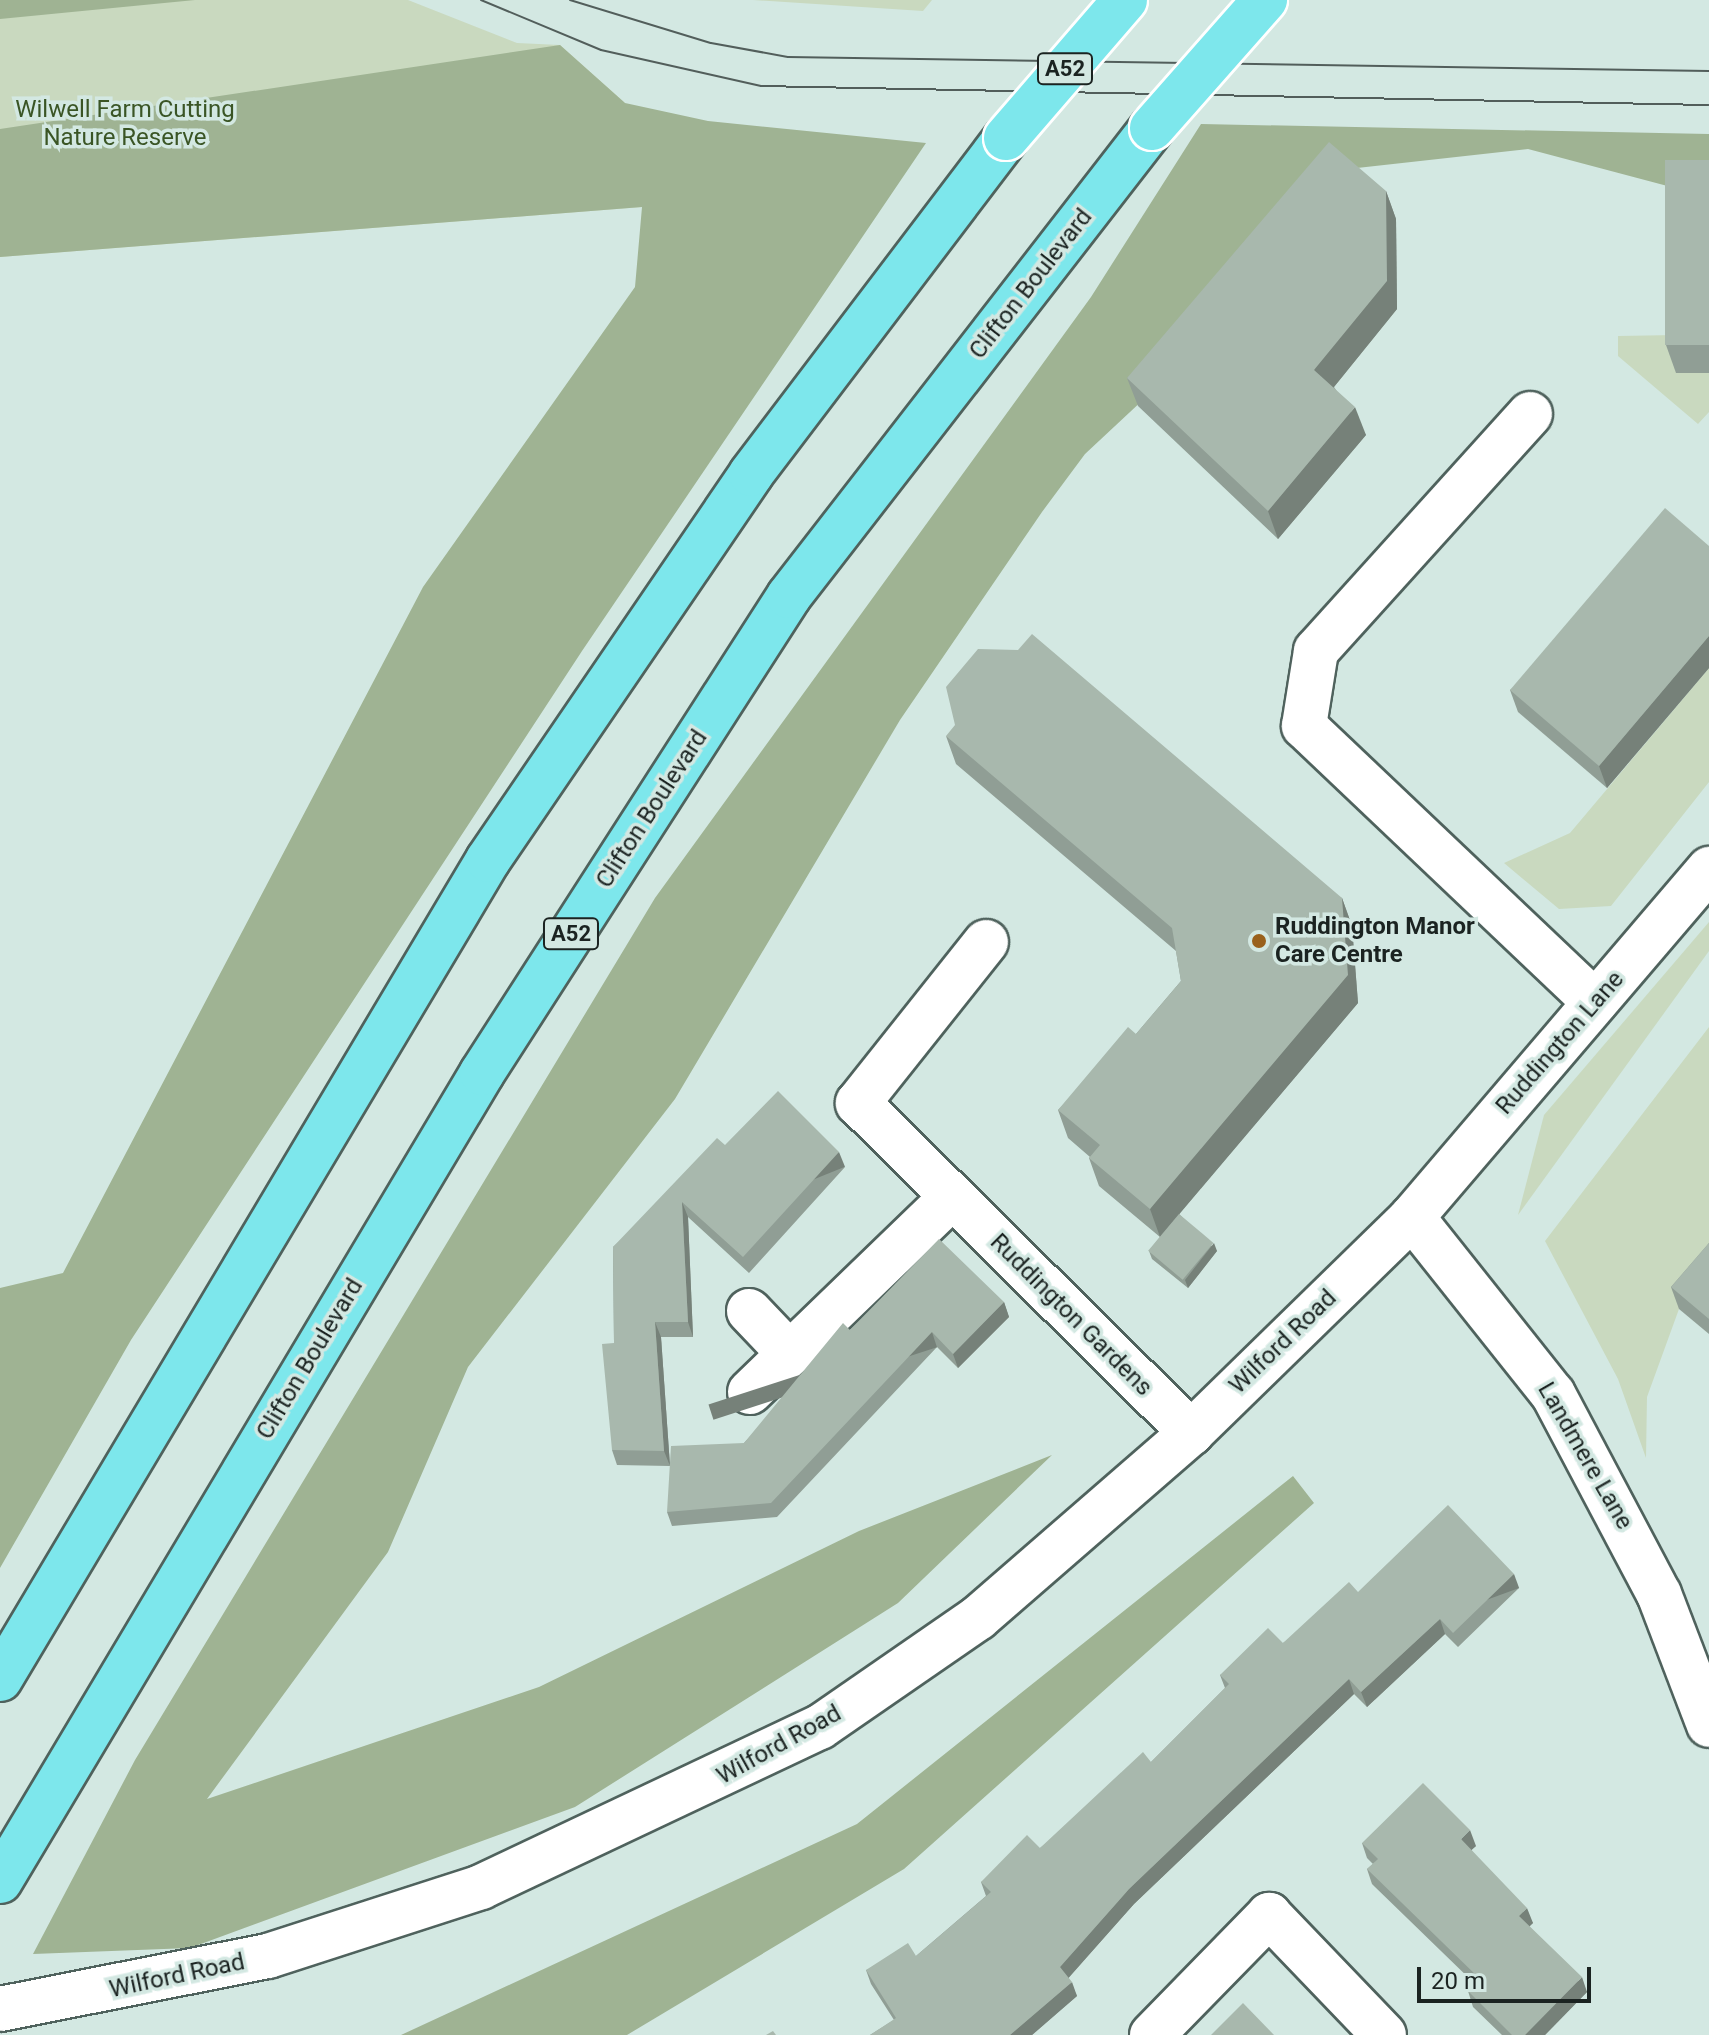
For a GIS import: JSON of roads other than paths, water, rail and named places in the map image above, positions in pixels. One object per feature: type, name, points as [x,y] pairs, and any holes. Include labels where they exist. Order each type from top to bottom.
[{"type":"highway","name":"A52","points":[[0,1679],[488,860],[751,474],[1006,138],[1125,0]]},
{"type":"highway","name":"Clifton Boulevard","points":[[0,1881],[55,1784],[482,1073],[789,596],[1152,128],[1265,0]]},
{"type":"street","points":[[1530,414],[1316,651],[1304,726],[1595,1002]]},
{"type":"street","name":"Ruddington Lane","points":[[1412,1217],[1709,869]]},
{"type":"street","name":"Ruddington Gardens","points":[[986,942],[858,1103],[1191,1433]]},
{"type":"street","points":[[750,1392],[952,1197]]},
{"type":"street","name":"Wilford Road","points":[[0,2009],[268,1956],[481,1887],[690,1793],[820,1727],[978,1618],[1191,1433],[1412,1217]]},
{"type":"street","name":"Landmere Lane","points":[[1412,1217],[1553,1394],[1647,1569],[1709,1725]]},
{"type":"street","points":[[749,1311],[790,1354]]},
{"type":"street","points":[[1152,2035],[1269,1915],[1384,2035]]},
{"type":"tram line","points":[[481,0],[601,50],[761,86],[1709,105]]},
{"type":"tram line","points":[[570,0],[711,43],[788,57],[1709,71]]},
{"type":"place","name":"Ruddington Manor Care Centre","points":[[1259,941]]},
{"type":"park label","name":"Wilwell Farm Cutting Nature Reserve","points":[[125,124]]}]
